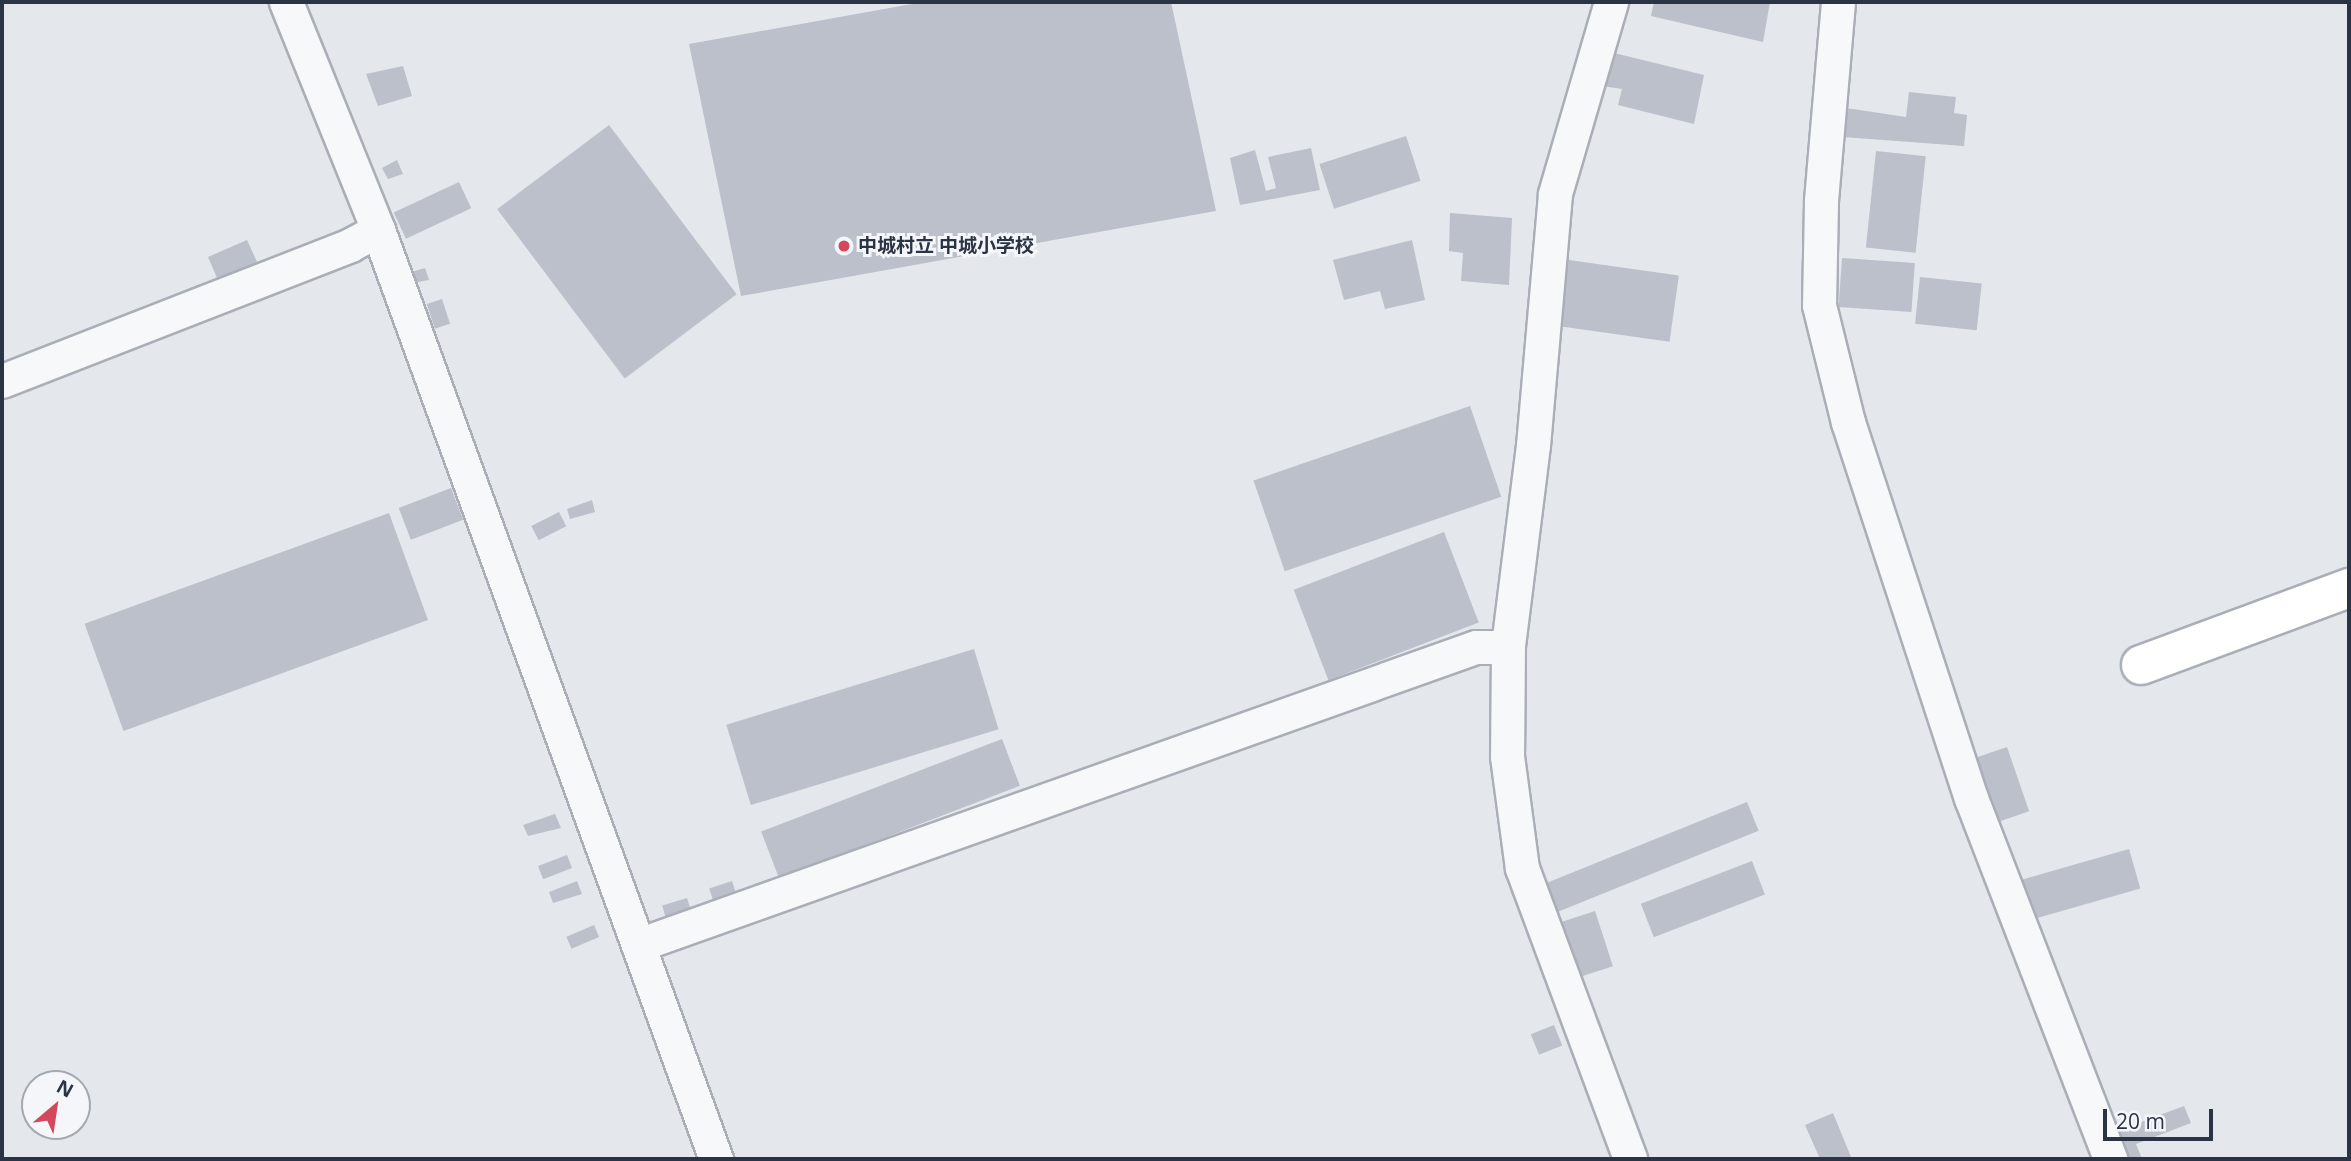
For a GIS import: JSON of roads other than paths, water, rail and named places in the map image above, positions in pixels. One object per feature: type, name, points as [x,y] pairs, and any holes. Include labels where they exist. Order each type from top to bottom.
[{"type":"street","points":[[286,2],[378,230],[716,1159]]},
{"type":"street","points":[[1611,2],[1555,194],[1533,444],[1508,647],[1507,755],[1522,868],[1630,1159]]},
{"type":"street","points":[[1838,2],[1821,202],[1819,305],[1849,422],[1971,798],[2110,1159]]},
{"type":"street","points":[[2,381],[350,245],[378,230]]},
{"type":"street","points":[[2141,665],[2349,588]]},
{"type":"street","points":[[638,945],[1476,647],[1508,647]]},
{"type":"place","name":"中城村立 中城小学校","points":[[844,246]]}]
